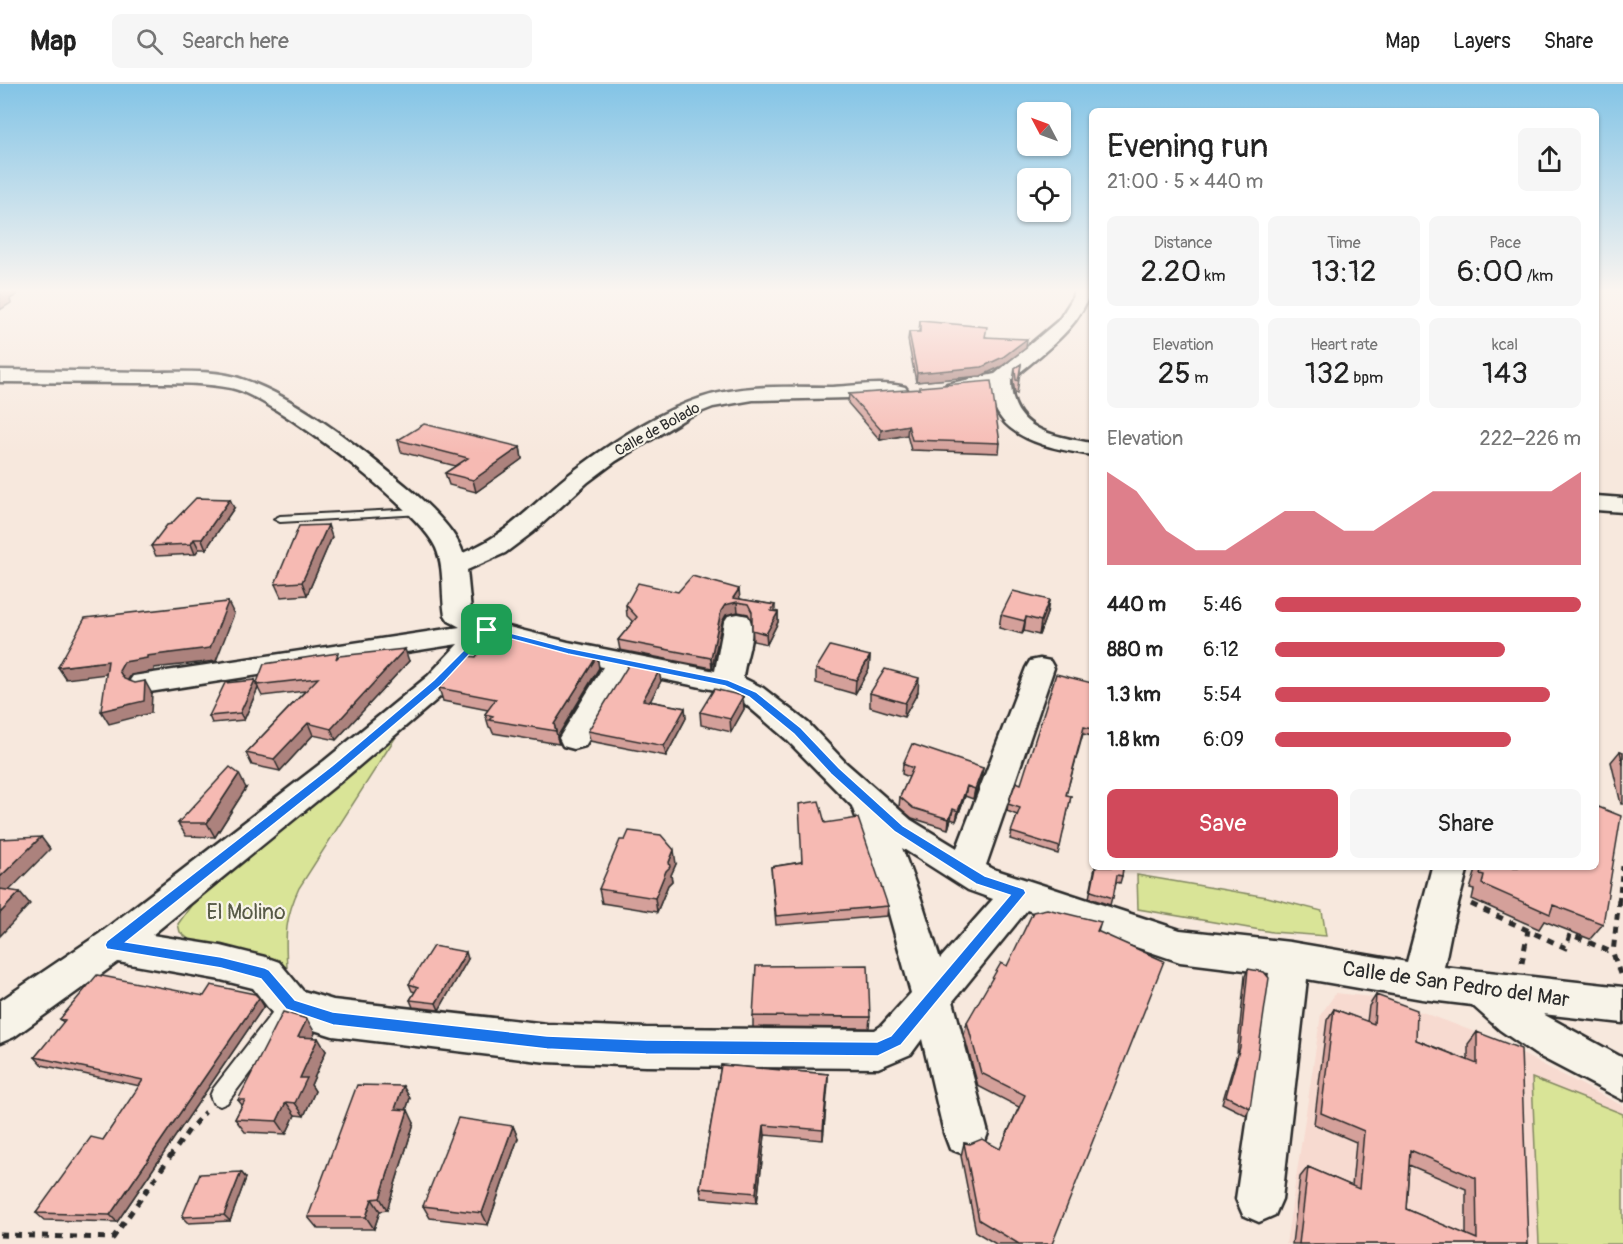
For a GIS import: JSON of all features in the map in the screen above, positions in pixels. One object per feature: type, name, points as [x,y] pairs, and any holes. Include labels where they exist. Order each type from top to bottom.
[{"type":"street","name":"Calle de Bolado","points":[[454,566],[496,549],[608,456],[681,413],[708,402],[753,394],[924,390],[984,384],[1002,378],[1041,344]]},
{"type":"street","name":"Calle de San Pedro del Mar","points":[[0,376],[195,378],[237,383],[266,395],[357,456],[394,487],[448,546],[454,566],[458,615],[487,630],[568,651],[728,683],[753,695],[797,731],[867,801],[899,829],[981,880],[1180,946],[1290,959],[1422,982],[1623,1005]]},
{"type":"street","points":[[1002,378],[1002,398],[1012,418],[1022,427],[1052,441],[1089,448]]},
{"type":"street","points":[[1599,503],[1623,506]]},
{"type":"street","points":[[728,683],[728,666],[737,645],[738,622]]},
{"type":"street","points":[[0,1024],[112,945],[335,769],[438,683],[487,630]]},
{"type":"street","name":"Calle de San Pedro del Mar","points":[[143,683],[436,640],[487,630]]},
{"type":"street","points":[[574,738],[621,661]]},
{"type":"street","points":[[966,871],[1040,668]]},
{"type":"street","name":"Calle de San Pedro del Mar","points":[[867,801],[903,899],[932,997],[966,1133]]},
{"type":"street","points":[[1422,982],[1446,879]]},
{"type":"street","points":[[112,945],[221,963],[265,974],[290,1005],[333,1018],[547,1043],[646,1047],[878,1049],[896,1040],[1020,893]]},
{"type":"street","points":[[1259,1199],[1290,959]]},
{"type":"street","points":[[1483,990],[1505,1012],[1528,1028],[1557,1046],[1623,1080]]},
{"type":"lane","points":[[280,519],[418,512]]},
{"type":"lane","points":[[220,1096],[290,1005]]},
{"type":"path","points":[[1623,863],[1613,953],[1623,982]]},
{"type":"path","points":[[1446,879],[1566,948],[1570,934],[1613,953]]},
{"type":"path","points":[[0,1234],[113,1238],[189,1130],[220,1096]]},
{"type":"shaded area","points":[[1336,993],[1371,997],[1425,1013],[1493,1039],[1623,1106],[1623,1244],[1286,1244],[1321,1014]]},
{"type":"green space","name":"El Molino","points":[[397,735],[299,888],[287,927],[287,967],[191,941],[180,932],[178,924],[195,900]]},
{"type":"green space","points":[[1137,875],[1267,897],[1322,911],[1326,936],[1272,932],[1138,909]]},
{"type":"green space","points":[[1532,1078],[1623,1114],[1623,1244],[1539,1244]]},
{"type":"building","points":[[911,344],[1020,344],[1003,357],[982,367],[917,373]]},
{"type":"building","points":[[1021,364],[1018,381],[1015,368]]},
{"type":"building","points":[[991,381],[1000,443],[912,440],[908,425],[881,430],[849,394],[920,389],[920,387]]},
{"type":"building","points":[[424,424],[520,447],[473,480],[445,473],[468,458],[398,440]]},
{"type":"building","points":[[196,498],[230,499],[202,539],[194,539],[191,544],[151,546],[167,525],[171,524]]},
{"type":"building","points":[[328,525],[302,582],[275,584],[299,526]]},
{"type":"building","points":[[692,576],[739,589],[733,598],[775,605],[771,611],[778,612],[766,634],[752,630],[752,612],[748,604],[737,602],[725,605],[721,611],[711,658],[618,640],[637,617],[626,605],[638,583],[678,592]]},
{"type":"building","points":[[1013,591],[1049,600],[1041,621],[1026,617],[1025,621],[1001,615]]},
{"type":"building","points":[[228,602],[210,648],[147,656],[147,658],[124,662],[119,671],[124,679],[135,683],[145,681],[144,701],[101,711],[108,661],[58,667],[85,618]]},
{"type":"building","points":[[506,638],[538,641],[597,656],[554,724],[556,731],[489,720],[493,716],[485,714],[496,699],[439,688],[468,656],[476,657],[482,648],[499,647]]},
{"type":"building","points":[[830,646],[870,656],[856,680],[816,669]]},
{"type":"building","points":[[405,649],[331,729],[308,723],[274,759],[246,753],[318,678],[256,685],[264,664],[338,653],[336,659],[339,656]]},
{"type":"building","points":[[629,664],[659,671],[643,700],[685,708],[664,746],[588,731]]},
{"type":"building","points":[[885,669],[919,678],[905,703],[870,693]]},
{"type":"building","points":[[1056,674],[1089,682],[1089,728],[1084,727],[1066,795],[1071,796],[1060,847],[1011,832],[1020,808],[1008,804],[1016,782],[1021,784]]},
{"type":"building","points":[[255,680],[240,713],[209,716],[225,683]]},
{"type":"building","points":[[714,689],[743,696],[730,719],[700,712]]},
{"type":"building","points":[[912,744],[983,768],[975,789],[967,786],[958,811],[953,809],[949,819],[913,808],[900,797],[913,768],[903,764]]},
{"type":"building","points":[[230,767],[239,774],[207,823],[178,823]]},
{"type":"building","points":[[819,801],[825,823],[858,818],[888,906],[776,916],[771,867],[802,862],[799,804]]},
{"type":"building","points":[[1599,807],[1621,816],[1603,924],[1553,905],[1550,914],[1482,884],[1484,875],[1480,874],[1481,870],[1599,870]]},
{"type":"building","points":[[629,831],[661,835],[674,850],[669,862],[670,867],[666,871],[655,898],[599,889],[620,840],[625,840]]},
{"type":"building","points":[[41,837],[0,877],[0,839]]},
{"type":"building","points":[[1095,870],[1123,870],[1122,876],[1117,875],[1113,898],[1091,891]]},
{"type":"building","points":[[0,889],[20,892],[0,913]]},
{"type":"building","points":[[1047,909],[1101,922],[1097,931],[1164,961],[1052,1244],[1019,1244],[979,1220],[964,1143],[970,1144],[982,1139],[1000,1149],[1025,1095],[981,1073],[967,1022],[1001,963],[1007,966],[1033,912]]},
{"type":"building","points":[[433,946],[466,952],[436,1003],[410,1000],[418,987],[409,984]]},
{"type":"building","points":[[868,965],[870,1017],[753,1016],[756,966]]},
{"type":"building","points":[[1248,969],[1264,972],[1269,978],[1250,1108],[1226,1096],[1240,1047]]},
{"type":"building","points":[[97,975],[204,996],[211,985],[255,994],[259,998],[110,1215],[36,1213],[91,1137],[103,1140],[143,1080],[35,1057],[65,1020],[60,1019]]},
{"type":"building","points":[[1376,995],[1417,1010],[1416,1040],[1477,1064],[1477,1032],[1521,1049],[1528,1244],[1299,1244],[1308,1167],[1359,1189],[1364,1131],[1321,1113],[1334,1009],[1374,1024]],"holes":[[[1410,1150],[1476,1178],[1477,1239],[1406,1209]]]},
{"type":"building","points":[[283,1012],[307,1019],[298,1037],[318,1038],[300,1078],[307,1078],[295,1103],[286,1102],[277,1121],[235,1119],[245,1100],[238,1100]]},
{"type":"building","points":[[721,1065],[828,1074],[823,1130],[764,1125],[756,1193],[700,1188]]},
{"type":"building","points":[[357,1085],[403,1086],[395,1109],[408,1110],[380,1198],[372,1199],[366,1217],[308,1217]]},
{"type":"building","points":[[458,1118],[513,1126],[482,1213],[423,1206]]},
{"type":"building","points":[[241,1172],[224,1215],[182,1217],[200,1174]]},
{"type":"route","points":[[487,630],[568,651],[728,683],[753,695],[797,731],[835,771],[899,829],[981,880],[1020,893],[896,1040],[878,1049],[646,1047],[547,1043],[333,1018],[290,1005],[265,974],[221,963],[112,945],[335,769],[438,683],[487,630]]}]
